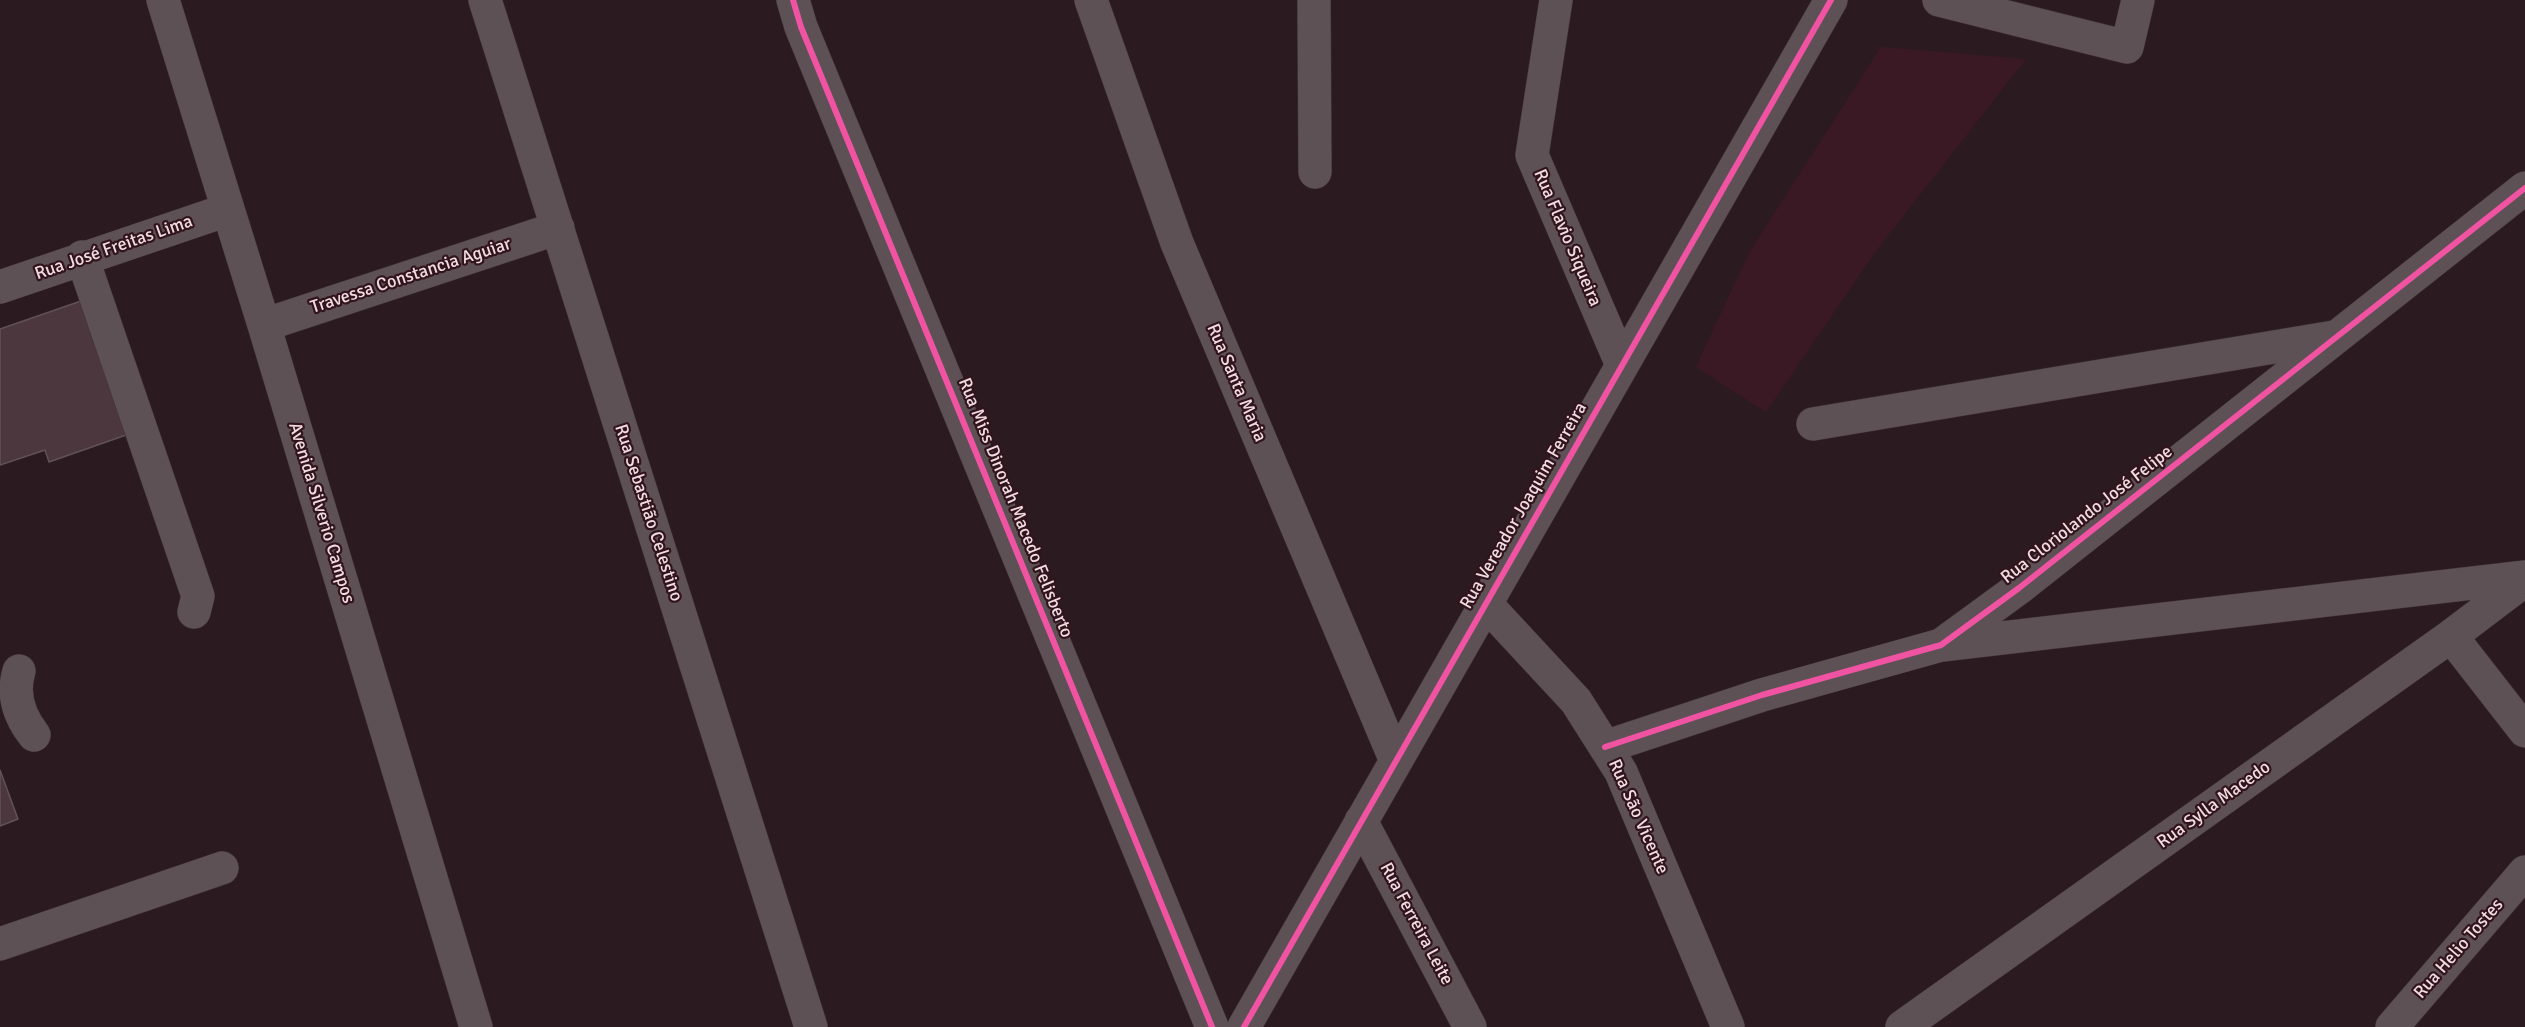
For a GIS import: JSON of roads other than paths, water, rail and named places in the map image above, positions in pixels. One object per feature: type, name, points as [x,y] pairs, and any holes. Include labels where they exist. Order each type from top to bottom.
[{"type":"street","name":"Avenida Silverio Campos","points":[[163,0],[264,325],[476,1027]]},
{"type":"street","name":"Rua Sebastião Celestino","points":[[486,0],[811,1027]]},
{"type":"street","name":"Rua Miss Dinorah Macedo Felisberto","points":[[794,0],[801,27],[1212,1027]]},
{"type":"street","points":[[1314,0],[1315,172]]},
{"type":"street","name":"Rua Flavio Siqueira","points":[[1556,0],[1532,156],[1622,365]]},
{"type":"street","name":"Rua Vereador Joaquim Ferreira","points":[[1244,1027],[1831,0]]},
{"type":"street","points":[[1939,0],[2127,47],[2138,0]]},
{"type":"street","name":"Rua Santa Maria","points":[[1094,3],[1177,243],[1396,761]]},
{"type":"street","name":"Rua Cloriolando José Felipe","points":[[1605,747],[1762,695],[1941,645],[2019,588],[2525,189]]},
{"type":"street","name":"Rua José Freitas Lima","points":[[0,287],[82,257],[227,210]]},
{"type":"street","name":"Travessa Constancia Aguiar","points":[[264,325],[558,228]]},
{"type":"street","points":[[82,257],[198,596],[194,612]]},
{"type":"street","points":[[1813,424],[2338,336]]},
{"type":"street","points":[[1941,645],[2525,579]]},
{"type":"street","name":"Rua Sylla Macedo","points":[[1902,1027],[2451,636],[2525,579]]},
{"type":"street","name":"Rua São Vicente","points":[[1486,604],[1576,701],[1621,772],[1728,1027]]},
{"type":"street","points":[[2451,636],[2525,731]]},
{"type":"street","points":[[19,671],[14,687],[22,720],[34,735]]},
{"type":"street","name":"Rua Ferreira Leite","points":[[1361,821],[1470,1027]]},
{"type":"street","points":[[0,944],[222,868]]},
{"type":"street","name":"Rua Helio Tostes","points":[[2392,1027],[2525,872]]}]
